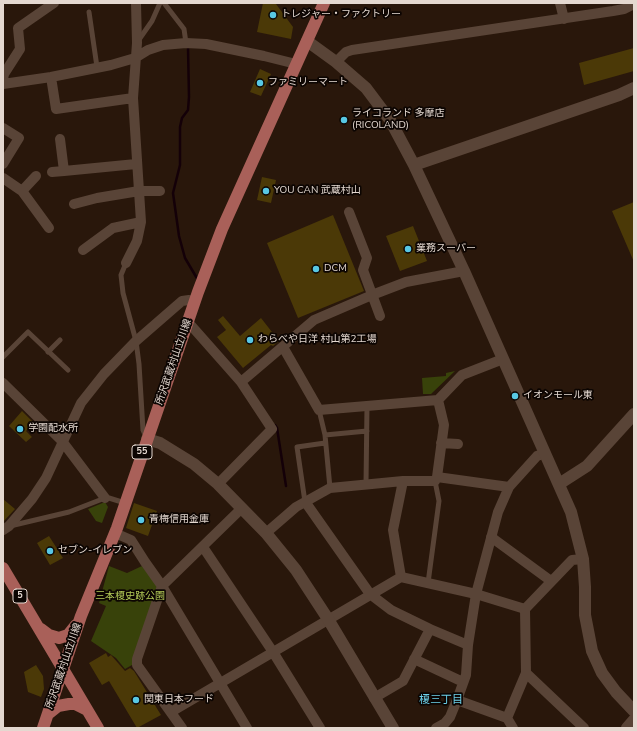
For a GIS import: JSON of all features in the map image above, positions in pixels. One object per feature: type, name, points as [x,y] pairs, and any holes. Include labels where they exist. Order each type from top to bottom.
[{"type":"main road","name":"所沢武蔵村山立川線","points":[[43,728],[81,616],[115,533],[201,284],[222,229],[324,3]]},
{"type":"main road","name":"5","points":[[3,568],[98,728]]},
{"type":"main road","points":[[37,625],[49,635],[59,638],[64,637],[72,631],[81,616]]},
{"type":"main road","points":[[47,715],[54,708],[62,705],[75,704],[87,710]]},
{"type":"street","points":[[3,80],[4,74],[20,49],[18,28],[54,3]]},
{"type":"street","points":[[126,263],[137,241],[140,222],[133,98],[137,43],[136,3]]},
{"type":"street","points":[[560,3],[564,19]]},
{"type":"street","points":[[336,62],[346,52],[352,50],[564,19],[624,9],[632,4]]},
{"type":"street","points":[[307,41],[336,62],[366,88],[390,120],[414,165],[464,271],[571,512],[583,559],[585,615],[592,652],[602,673],[616,692],[634,711]]},
{"type":"street","points":[[3,84],[97,68],[135,58],[148,50],[163,45],[186,43],[206,44],[296,64]]},
{"type":"street","points":[[51,76],[56,109],[133,98]]},
{"type":"street","points":[[414,165],[612,97],[634,88]]},
{"type":"street","points":[[3,128],[19,138],[3,164]]},
{"type":"street","points":[[60,139],[64,171]]},
{"type":"street","points":[[52,172],[136,164]]},
{"type":"street","points":[[22,191],[36,176]]},
{"type":"street","points":[[4,181],[22,191],[49,228]]},
{"type":"street","points":[[74,204],[97,198],[139,191],[160,191]]},
{"type":"street","points":[[349,212],[368,258],[363,270],[380,316]]},
{"type":"street","points":[[83,250],[113,228],[140,222]]},
{"type":"street","points":[[241,382],[314,320],[406,282],[464,271]]},
{"type":"street","points":[[6,528],[32,499],[46,478],[81,403],[104,374],[136,341],[182,301],[189,300],[195,302]]},
{"type":"street","points":[[188,322],[241,382],[272,429],[218,484]]},
{"type":"street","points":[[283,347],[319,410],[438,400],[462,375],[503,359]]},
{"type":"street","points":[[3,382],[62,441],[105,498]]},
{"type":"street","points":[[436,479],[444,425],[438,400]]},
{"type":"street","points":[[559,484],[577,474],[587,466],[634,414]]},
{"type":"street","points":[[147,440],[160,443],[194,464],[218,484],[266,533],[296,570],[328,619],[392,728]]},
{"type":"street","points":[[441,443],[458,444]]},
{"type":"street","points":[[436,728],[445,723],[450,716],[466,675],[468,645],[476,594],[498,512],[509,487],[537,456],[545,453]]},
{"type":"street","points":[[266,533],[296,507],[306,503],[330,488],[436,479],[509,487]]},
{"type":"street","points":[[401,576],[393,530],[403,482]]},
{"type":"street","points":[[306,503],[370,594],[391,610],[468,645]]},
{"type":"street","points":[[182,728],[137,665],[137,659],[162,586],[242,508]]},
{"type":"street","points":[[115,533],[132,540],[162,586],[247,728]]},
{"type":"street","points":[[491,537],[551,581]]},
{"type":"street","points":[[203,547],[273,652],[320,728]]},
{"type":"street","points":[[507,718],[526,673],[525,609],[572,560],[583,559]]},
{"type":"street","points":[[171,712],[401,576],[476,594],[525,609]]},
{"type":"street","points":[[374,698],[403,681],[430,629]]},
{"type":"street","points":[[414,659],[463,682]]},
{"type":"street","points":[[526,673],[584,728]]},
{"type":"street","points":[[457,700],[507,718],[513,728]]},
{"type":"street","points":[[627,728],[634,720]]},
{"type":"lane","points":[[137,43],[152,20],[160,3]]},
{"type":"lane","points":[[164,3],[184,30],[186,43]]},
{"type":"lane","points":[[89,12],[97,68]]},
{"type":"lane","points":[[126,263],[121,275],[122,293],[136,341],[144,430],[147,440]]},
{"type":"lane","points":[[3,357],[28,332],[68,370]]},
{"type":"lane","points":[[48,352],[60,340]]},
{"type":"lane","points":[[366,484],[367,405]]},
{"type":"lane","points":[[319,410],[325,435],[330,488]]},
{"type":"lane","points":[[325,435],[367,431]]},
{"type":"lane","points":[[306,503],[297,447],[325,443]]},
{"type":"lane","points":[[428,583],[439,502],[436,479]]},
{"type":"lane","points":[[6,528],[69,512],[105,498],[125,503]]},
{"type":"green space","points":[[455,371],[431,394],[423,394],[422,378],[446,376],[446,373]]},
{"type":"green space","points":[[105,502],[108,507],[102,523],[96,521],[88,509]]},
{"type":"green space","name":"三本榎史跡公園","points":[[109,566],[127,573],[142,566],[158,586],[132,665],[125,669],[116,658],[91,641],[106,606],[99,603]]},
{"type":"building","name":"トレジャー・ファクトリー","points":[[263,3],[276,4],[293,27],[291,39],[257,32]]},
{"type":"building","points":[[634,48],[634,71],[584,85],[579,63]]},
{"type":"building","name":"ファミリーマート","points":[[260,69],[271,74],[261,96],[250,92]]},
{"type":"building","points":[[262,177],[276,180],[271,203],[257,200]]},
{"type":"building","points":[[634,202],[634,262],[612,211]]},
{"type":"building","name":"DCM","points":[[333,215],[364,291],[298,318],[267,243]]},
{"type":"building","points":[[413,226],[427,261],[400,271],[386,236]]},
{"type":"building","name":"わらべや日洋 村山第2工場","points":[[223,316],[240,336],[261,318],[279,341],[273,346],[271,345],[243,368],[217,337],[226,330],[218,320]]},
{"type":"building","name":"学園配水所","points":[[22,411],[34,423],[26,431],[32,437],[26,442],[9,426]]},
{"type":"building","points":[[3,499],[15,509],[3,522]]},
{"type":"building","points":[[134,503],[157,511],[148,536],[126,528]]},
{"type":"building","name":"セブン-イレブン","points":[[49,536],[63,558],[50,565],[37,543]]},
{"type":"building","name":"関東日本フード","points":[[106,653],[108,657],[111,655],[125,671],[130,668],[134,671],[161,715],[137,728],[109,681],[102,685],[89,663]]},
{"type":"building","points":[[36,665],[43,676],[44,689],[41,697],[28,692],[24,672]]},
{"type":"waterway","points":[[188,47],[188,110],[182,118],[180,127],[180,165],[173,193],[179,236],[185,258],[198,280]]},
{"type":"waterway","points":[[275,425],[277,428],[286,486]]},
{"type":"place","name":"トレジャー・ファクトリー","points":[[273,15]]},
{"type":"place","name":"ファミリーマート","points":[[260,83]]},
{"type":"place","name":"ライコランド 多摩店 (RICOLAND)","points":[[344,120]]},
{"type":"place","name":"YOU CAN 武蔵村山","points":[[266,191]]},
{"type":"place","name":"業務スーパー","points":[[408,249]]},
{"type":"place","name":"DCM","points":[[316,269]]},
{"type":"place","name":"わらべや日洋 村山第2工場","points":[[250,340]]},
{"type":"place","name":"イオンモール東","points":[[515,396]]},
{"type":"place","name":"学園配水所","points":[[20,429]]},
{"type":"place","name":"青梅信用金庫","points":[[141,520]]},
{"type":"place","name":"セブン-イレブン","points":[[50,551]]},
{"type":"place","name":"関東日本フード","points":[[136,700]]},
{"type":"district","name":"榎三丁目","points":[[441,700]]}]
